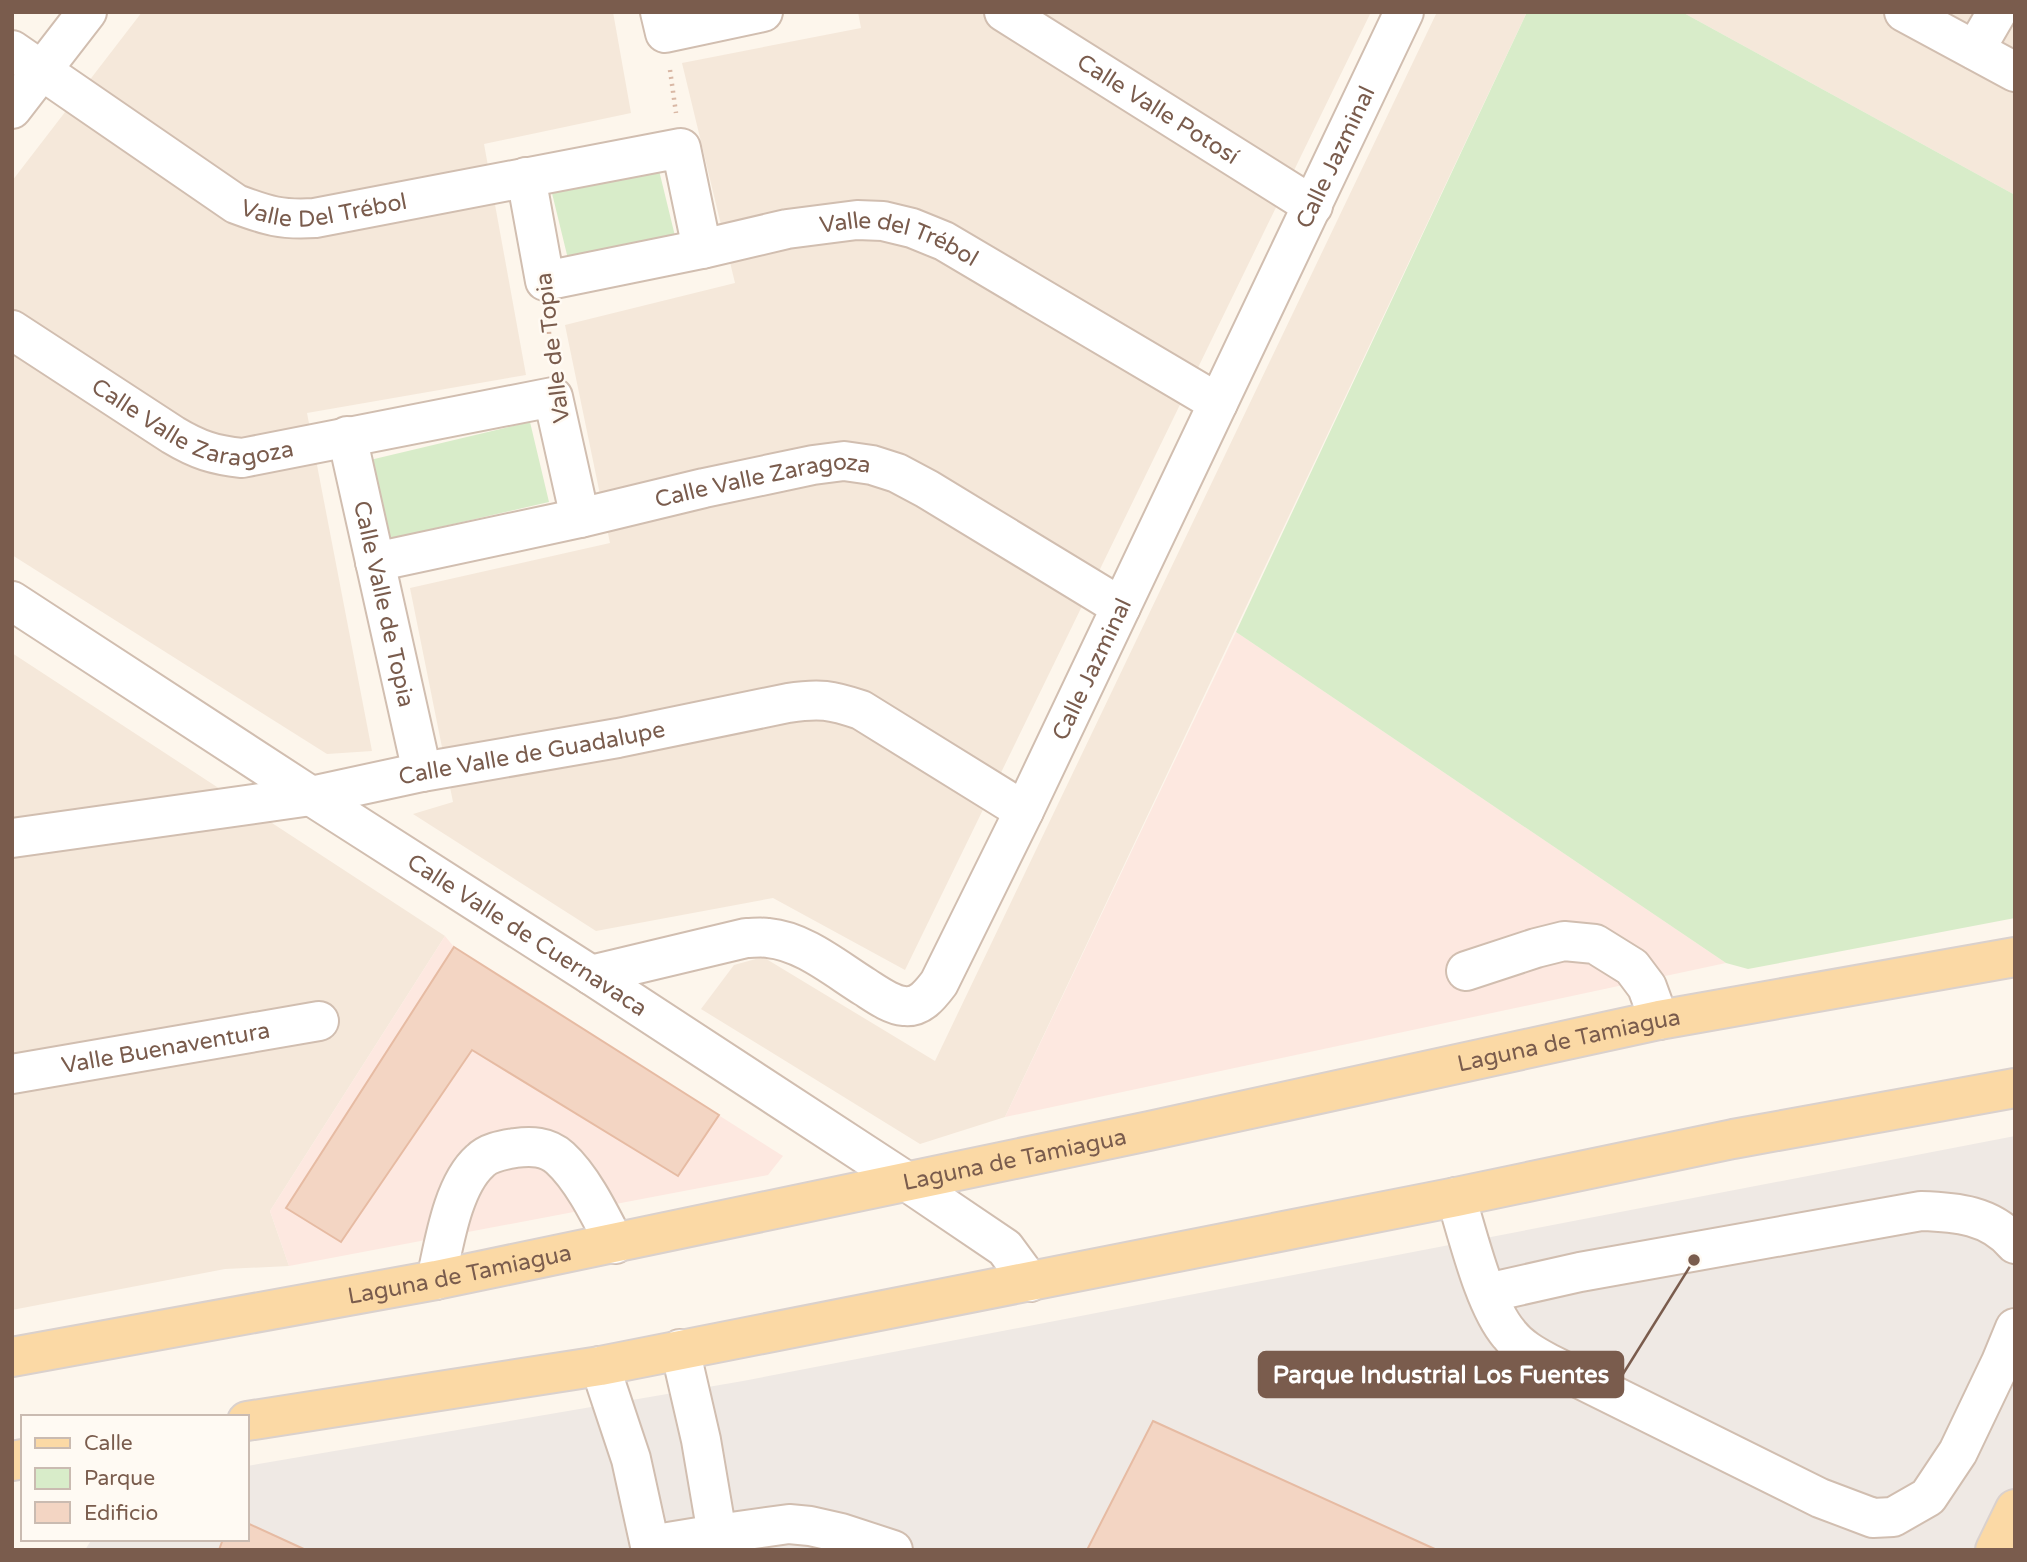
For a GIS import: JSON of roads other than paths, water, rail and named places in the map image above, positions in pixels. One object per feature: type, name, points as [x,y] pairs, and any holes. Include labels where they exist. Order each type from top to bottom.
[{"type":"main road","name":"Laguna de Tamiagua","points":[[12,1357],[436,1280],[615,1244],[1659,1020],[2015,957]]},
{"type":"main road","points":[[248,1421],[600,1366],[1456,1197],[1732,1139],[2012,1090]]},
{"type":"main road","points":[[1995,1550],[2015,1509]]},
{"type":"street","points":[[12,109],[27,60],[87,12]]},
{"type":"street","points":[[662,22],[763,12]]},
{"type":"street","name":"Calle Valle Potosí","points":[[1004,12],[1312,206]]},
{"type":"street","name":"Calle Jazminal","points":[[591,975],[746,938],[768,938],[804,950],[883,998],[903,1006],[916,1005],[928,997],[939,983],[1024,811],[1404,12]]},
{"type":"street","points":[[1904,12],[2015,72]]},
{"type":"street","points":[[1975,50],[1997,12]]},
{"type":"street","name":"Valle Del Trébol","points":[[27,60],[236,204],[262,214],[287,219],[315,218],[681,148],[702,249]]},
{"type":"street","name":"Valle de Topia","points":[[526,177],[545,281]]},
{"type":"street","name":"Valle del Trébol","points":[[545,281],[787,229],[857,220],[883,221],[912,228],[944,241],[1218,403]]},
{"type":"street","name":"Calle Valle Zaragoza","points":[[12,330],[194,448],[215,455],[242,458],[553,397]]},
{"type":"street","name":"Valle de Topia","points":[[553,397],[580,518]]},
{"type":"street","name":"Calle Valle de Topia","points":[[347,436],[422,772]]},
{"type":"street","name":"Calle Valle Zaragoza","points":[[375,562],[704,488],[844,461],[872,465],[897,473],[1121,607]]},
{"type":"street","name":"Calle Valle de Cuernavaca","points":[[12,601],[906,1181],[1005,1248],[1030,1282]]},
{"type":"street","name":"Calle Valle de Guadalupe","points":[[12,838],[311,796],[422,772],[618,738],[815,699],[861,710],[1024,811]]},
{"type":"street","points":[[1466,971],[1564,941],[1595,944],[1632,967],[1647,987],[1659,1020]]},
{"type":"street","name":"Valle Buenaventura","points":[[12,1074],[319,1021]]},
{"type":"street","points":[[436,1280],[449,1220],[467,1176],[481,1159],[498,1151],[530,1146],[544,1149],[559,1158],[588,1194],[615,1244]]},
{"type":"street","points":[[1456,1197],[1486,1293],[1507,1332],[1518,1344],[1548,1363],[1820,1498],[1873,1518],[1893,1517],[1928,1497],[1958,1452],[2015,1328]]},
{"type":"street","points":[[1486,1293],[1580,1272],[1921,1211],[1955,1212],[1984,1220],[2007,1234],[2015,1244]]},
{"type":"street","points":[[680,1349],[701,1440],[718,1542]]},
{"type":"street","points":[[600,1366],[631,1460],[650,1548],[718,1542],[789,1524],[841,1533],[893,1550]]},
{"type":"place","name":"Parque Industrial Los Fuentes","points":[[1694,1260]]}]
